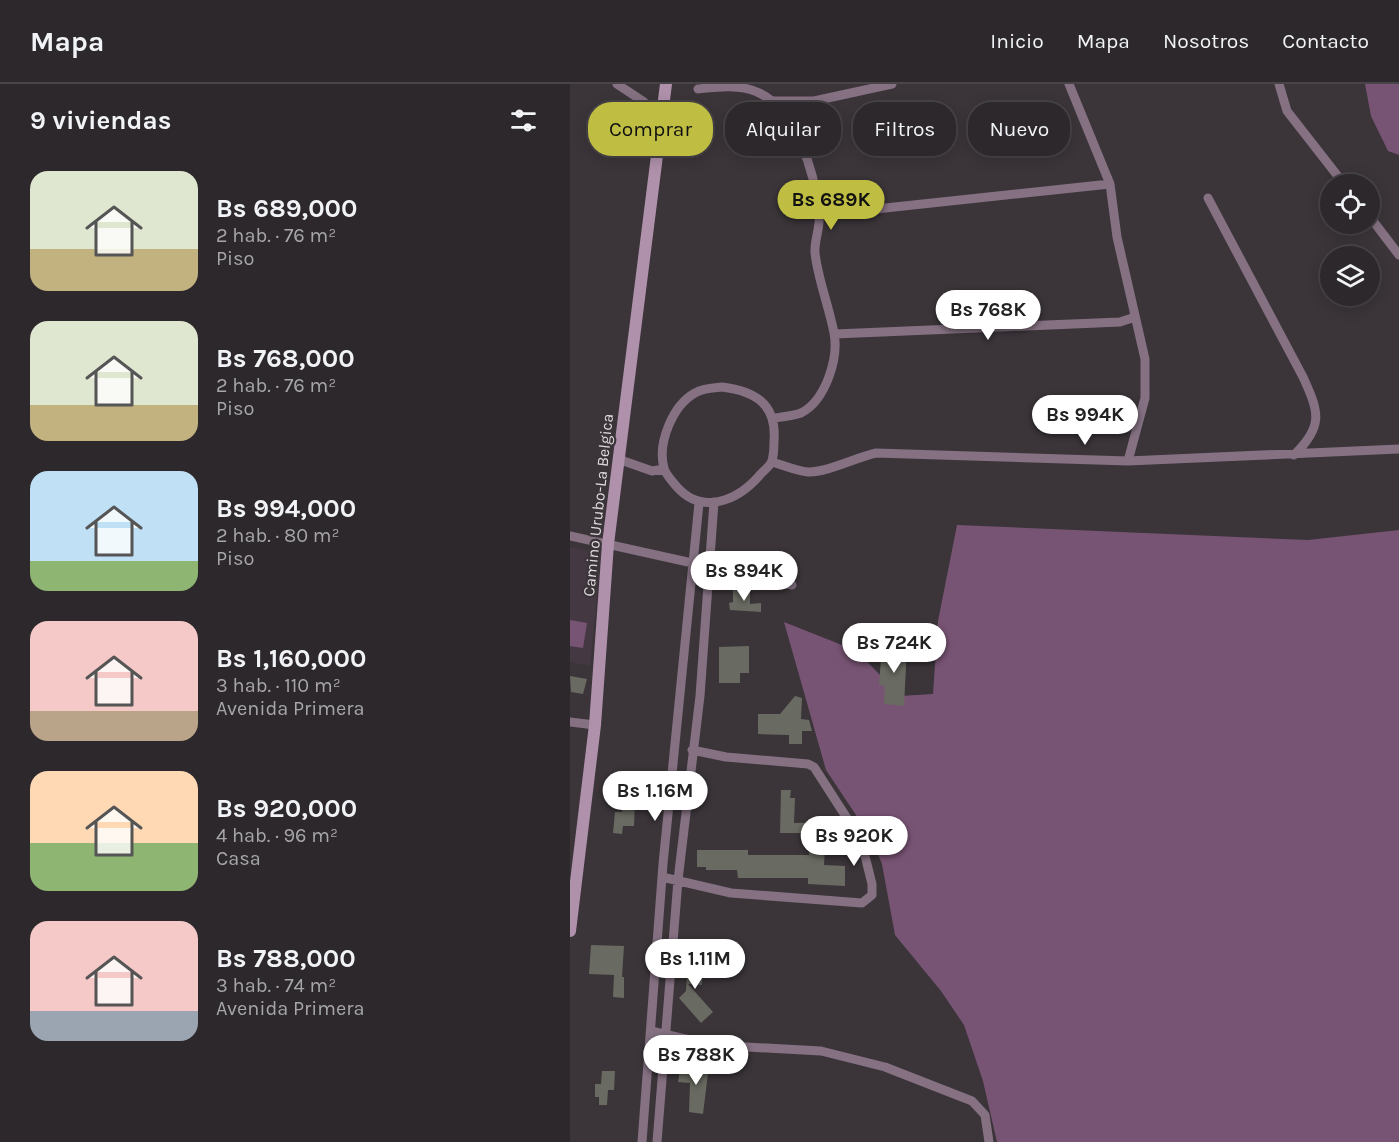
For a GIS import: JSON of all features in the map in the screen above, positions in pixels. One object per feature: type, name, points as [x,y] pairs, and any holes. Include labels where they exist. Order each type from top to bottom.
[{"type":"main road","name":"Camino Urubo-La Belgica","points":[[570,931],[594,725],[608,544],[666,84]]},
{"type":"street","points":[[617,84],[644,102]]},
{"type":"street","points":[[771,100],[814,101],[867,86],[892,84]]},
{"type":"street","points":[[1069,84],[1110,184],[1117,237],[1145,359],[1145,398],[1128,461]]},
{"type":"street","points":[[1279,84],[1287,111],[1336,174]]},
{"type":"street","points":[[698,89],[726,86],[756,91],[771,100],[786,117],[797,136],[812,172],[820,215],[815,252],[834,334],[833,358],[827,380],[817,399],[801,413],[774,418]]},
{"type":"street","points":[[820,215],[1110,184]]},
{"type":"street","points":[[1208,198],[1303,377],[1316,407],[1316,425],[1306,443],[1294,455]]},
{"type":"street","points":[[1380,230],[1399,255]]},
{"type":"street","points":[[834,334],[1120,322],[1135,317]]},
{"type":"street","points":[[722,387],[747,391],[766,406],[774,418],[772,462],[749,488],[727,500],[699,503],[685,495],[664,469],[663,445],[670,422],[686,400],[696,392],[722,387]]},
{"type":"street","points":[[772,462],[808,472],[826,470],[856,457],[876,453],[1128,461],[1399,449]]},
{"type":"street","points":[[618,459],[652,471],[664,469]]},
{"type":"street","points":[[657,1142],[678,880],[700,696],[714,502]]},
{"type":"street","points":[[642,1142],[662,877],[695,566],[699,503]]},
{"type":"street","points":[[570,536],[695,566],[792,585]]},
{"type":"street","points":[[570,722],[594,725]]},
{"type":"street","points":[[662,877],[731,893],[862,903],[872,895],[872,884],[861,840],[814,767],[807,764],[753,760],[692,750]]},
{"type":"street","points":[[651,1031],[711,1045],[821,1051],[885,1067],[972,1101],[985,1115],[988,1142]]},
{"type":"shaded area","points":[[1365,84],[1399,84],[1399,155],[1388,151],[1371,116]]},
{"type":"shaded area","points":[[957,525],[1308,540],[1399,530],[1399,1142],[997,1142],[983,1081],[964,1025],[941,991],[895,935],[882,864],[870,836],[826,770],[784,622],[857,651],[900,696],[933,694],[938,621]]},
{"type":"shaded area","points":[[570,547],[601,554],[590,666],[570,662]]},
{"type":"shaded area","points":[[570,620],[587,623],[583,648],[570,646]]},
{"type":"building","points":[[733,590],[750,590],[750,604],[761,603],[761,612],[730,610],[729,603],[733,602]]},
{"type":"building","points":[[749,646],[749,673],[740,673],[740,683],[719,683],[719,647]]},
{"type":"building","points":[[882,646],[907,646],[904,706],[884,704],[885,686],[879,685]]},
{"type":"building","points":[[570,676],[587,679],[583,694],[571,692]]},
{"type":"building","points":[[795,696],[802,698],[801,719],[809,720],[812,731],[802,731],[802,744],[789,744],[789,735],[758,734],[758,714],[780,714]]},
{"type":"building","points":[[629,788],[640,789],[639,800],[635,800],[634,826],[623,826],[622,834],[613,833],[615,812],[622,812],[623,792],[629,792]]},
{"type":"building","points":[[781,790],[791,790],[790,798],[795,798],[794,823],[834,822],[834,833],[807,830],[806,833],[780,833]]},
{"type":"building","points":[[809,848],[825,849],[824,865],[845,866],[845,886],[808,884],[808,878],[738,878],[737,870],[706,870],[706,867],[697,867],[697,850],[748,850],[748,855],[809,855]]},
{"type":"building","points":[[591,945],[624,946],[622,977],[624,977],[624,998],[613,997],[614,975],[589,974]]},
{"type":"building","points":[[688,956],[703,957],[702,985],[688,984],[713,1012],[701,1023],[679,998],[686,991]]},
{"type":"building","points":[[696,1064],[709,1065],[703,1114],[689,1112],[690,1083],[678,1082],[680,1069],[695,1070]]},
{"type":"building","points":[[602,1071],[615,1071],[614,1090],[608,1090],[607,1105],[599,1105],[599,1097],[595,1097],[595,1084],[601,1084]]}]
